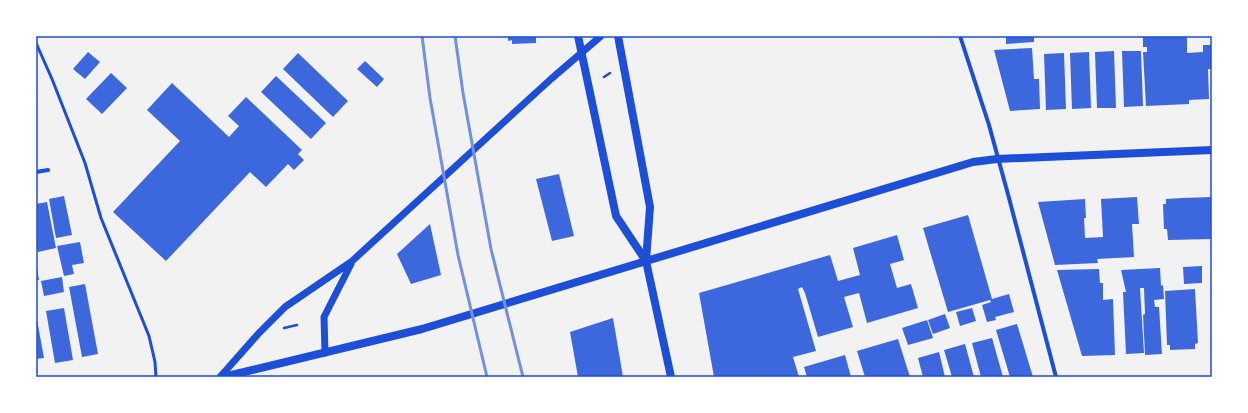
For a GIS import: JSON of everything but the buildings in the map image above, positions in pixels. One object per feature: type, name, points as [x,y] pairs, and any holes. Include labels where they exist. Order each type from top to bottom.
[{"type":"main road","points":[[578,36],[616,216],[646,261]]},
{"type":"main road","points":[[618,36],[650,207],[646,261],[671,377]]},
{"type":"main road","points":[[223,377],[422,329],[973,162],[998,159],[1212,150]]},
{"type":"street","points":[[220,377],[258,333],[285,307],[351,262],[551,79],[601,36]]},
{"type":"street","points":[[960,36],[989,126],[1056,377]]},
{"type":"street","points":[[36,172],[48,170]]},
{"type":"street","points":[[325,353],[324,317],[351,262]]},
{"type":"lane","points":[[36,42],[80,149],[101,218],[150,341],[155,362],[156,377]]},
{"type":"path","points":[[604,77],[610,73]]},
{"type":"railway","points":[[422,36],[430,98],[458,255],[487,377]]},
{"type":"railway","points":[[455,36],[463,93],[491,249],[523,377]]}]
